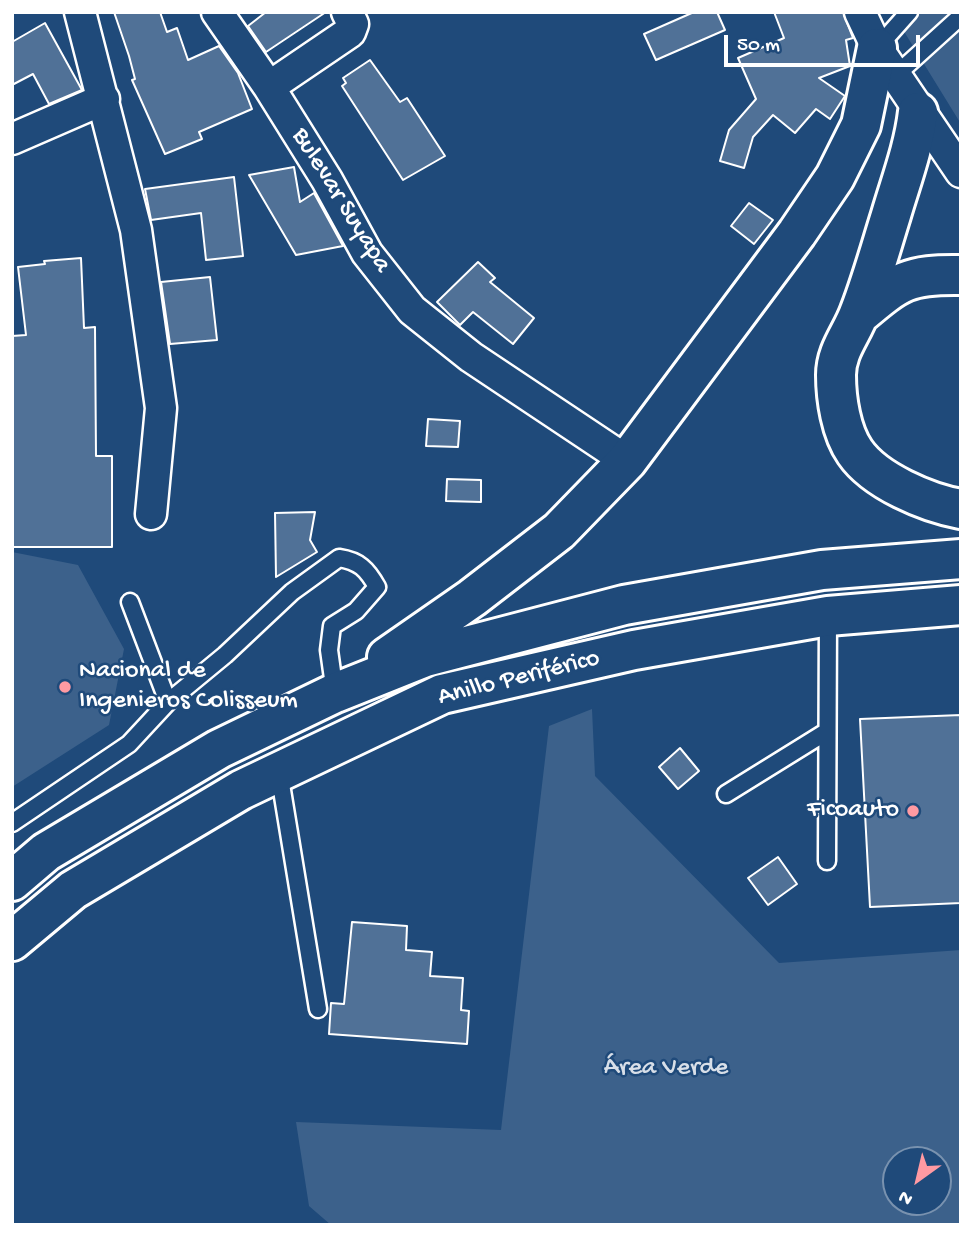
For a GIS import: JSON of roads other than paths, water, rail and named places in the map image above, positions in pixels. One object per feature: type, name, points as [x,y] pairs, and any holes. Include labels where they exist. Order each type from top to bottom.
[{"type":"highway","points":[[335,693],[472,598],[559,531],[627,461],[797,233],[835,177],[861,125],[887,61]]},
{"type":"highway","points":[[918,112],[911,151],[860,314],[840,350],[836,374],[842,422],[855,453],[893,485],[943,506],[961,509]]},
{"type":"highway","points":[[860,314],[904,279],[929,274],[961,275]]},
{"type":"highway","name":"Anillo Periférico","points":[[12,881],[46,852],[219,749],[335,693],[425,657],[624,605],[822,570],[961,559]]},
{"type":"highway","name":"Anillo Periférico","points":[[12,941],[73,890],[241,790],[442,694],[634,650],[828,616],[961,605]]},
{"type":"highway","points":[[828,616],[961,629]]},
{"type":"street","points":[[80,12],[136,230],[161,408],[151,514]]},
{"type":"street","name":"Bulevar Suyapa","points":[[217,12],[269,87],[327,180],[367,253],[412,310],[471,357],[627,461]]},
{"type":"street","points":[[269,87],[349,32],[353,24],[347,12]]},
{"type":"street","points":[[860,12],[918,112],[961,172]]},
{"type":"street","points":[[12,139],[104,99]]},
{"type":"lane","points":[[887,61],[909,12]]},
{"type":"lane","points":[[887,61],[961,16]]},
{"type":"lane","points":[[12,823],[129,744],[168,702],[292,592],[339,558],[355,561],[369,572],[377,587],[356,611],[332,626],[329,650],[335,693]]},
{"type":"lane","points":[[130,602],[168,702]]},
{"type":"lane","points":[[827,862],[828,616]]},
{"type":"lane","points":[[726,794],[826,732]]},
{"type":"lane","points":[[279,772],[318,1009]]},
{"type":"place","name":"Nacional de Ingenieros Colisseum","points":[[65,687]]},
{"type":"place","name":"Ficoauto","points":[[913,811]]},
{"type":"park label","name":"Área Verde","points":[[666,1069]]}]
